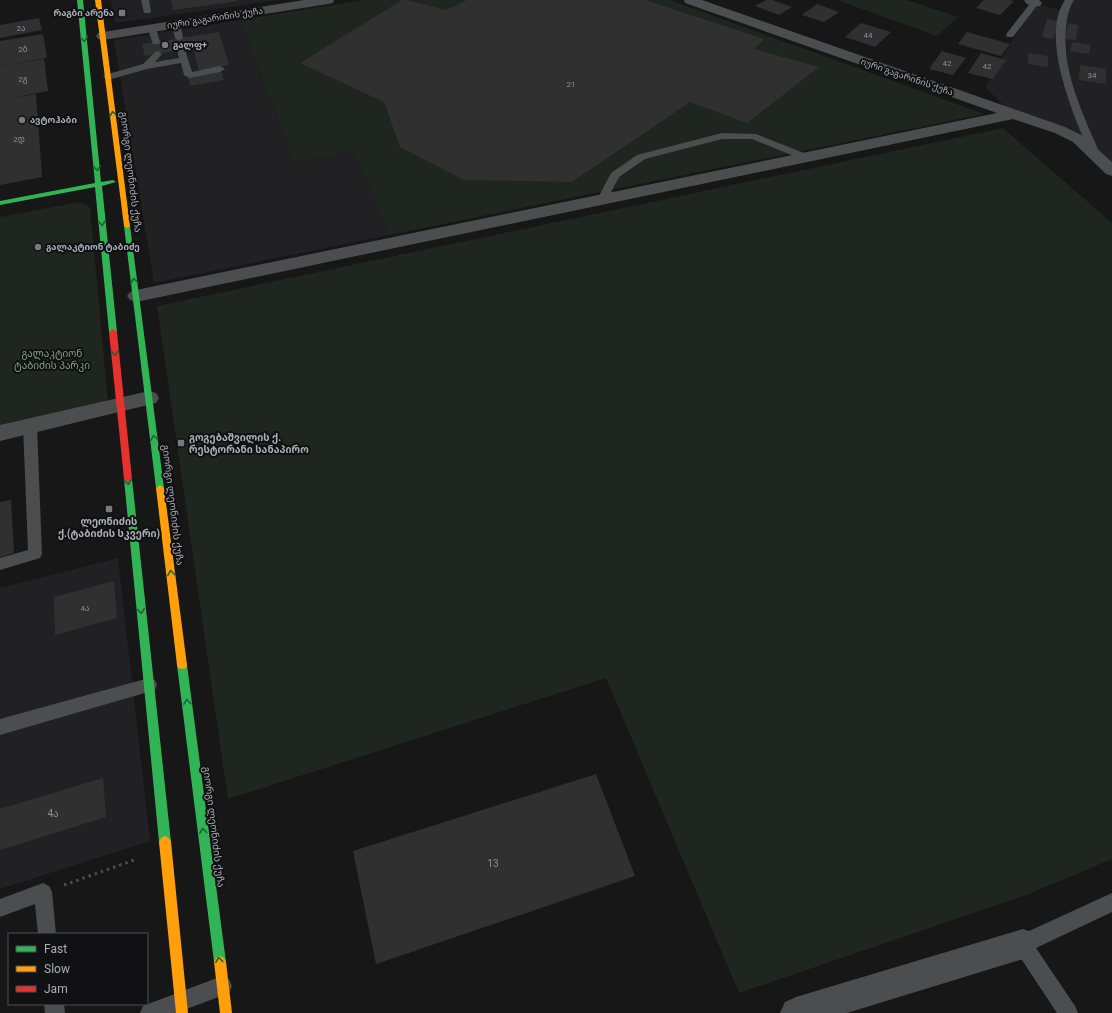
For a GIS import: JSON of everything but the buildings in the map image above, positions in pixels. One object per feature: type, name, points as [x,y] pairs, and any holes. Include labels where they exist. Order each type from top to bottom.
[{"type":"main road","points":[[80,0],[181,1007]]},
{"type":"main road","name":"გიორგი ლეონიძის ქუჩა","points":[[98,0],[226,1013]]},
{"type":"main road","points":[[0,203],[121,180]]},
{"type":"street","name":"იური გაგარინის ქუჩა","points":[[103,36],[328,0]]},
{"type":"street","name":"იური გაგარინის ქუჩა","points":[[690,0],[1060,130],[1078,139],[1112,171]]},
{"type":"street","points":[[136,296],[1013,114]]},
{"type":"street","points":[[0,433],[148,398]]},
{"type":"street","points":[[796,1013],[1023,944]]},
{"type":"lane","points":[[146,0],[147,11]]},
{"type":"lane","points":[[1070,0],[1062,21],[1062,52],[1072,96],[1096,156]]},
{"type":"lane","points":[[1010,35],[1032,2]]},
{"type":"lane","points":[[176,24],[179,38]]},
{"type":"lane","points":[[152,28],[156,42]]},
{"type":"lane","points":[[181,50],[190,75],[220,69]]},
{"type":"lane","points":[[146,66],[158,54]]},
{"type":"lane","points":[[108,77],[146,66],[184,60]]},
{"type":"lane","points":[[602,200],[615,175],[641,157],[722,136],[753,136],[805,157]]},
{"type":"lane","points":[[0,564],[35,554],[30,426]]},
{"type":"lane","points":[[0,727],[149,685]]},
{"type":"lane","points":[[0,908],[43,892],[47,933]]},
{"type":"lane","points":[[1068,1013],[1023,944],[1112,902]]},
{"type":"lane","points":[[150,1013],[181,1007],[222,986]]},
{"type":"path","points":[[43,892],[165,849]]},
{"type":"shaded area","points":[[111,0],[279,0],[115,23]]},
{"type":"shaded area","points":[[1070,0],[1112,0],[1112,171],[1078,139],[1013,114],[985,87],[1035,3],[1065,12]]},
{"type":"shaded area","points":[[240,20],[294,162],[354,152],[389,235],[154,283],[114,40]]},
{"type":"shaded area","points":[[118,558],[150,841],[0,889],[0,588]]},
{"type":"green space","points":[[363,0],[670,0],[984,114],[389,235],[354,152],[294,162],[240,20]]},
{"type":"green space","points":[[837,0],[907,0],[958,17],[937,36]]},
{"type":"green space","points":[[1003,128],[1112,223],[1112,859],[1029,894],[739,993],[606,678],[228,799],[157,306]]},
{"type":"green space","name":"გალაკტიონ ტაბიძის პარკი","points":[[80,202],[90,207],[108,402],[0,427],[0,217]]},
{"type":"traffic: fast","points":[[80,0],[113,332]]},
{"type":"traffic: fast","points":[[0,203],[113,182]]},
{"type":"traffic: fast","points":[[127,226],[160,488]]},
{"type":"traffic: fast","points":[[128,479],[165,842]]},
{"type":"traffic: fast","points":[[182,665],[220,962]]},
{"type":"traffic: slow","points":[[98,0],[127,226]]},
{"type":"traffic: slow","points":[[160,488],[182,665]]},
{"type":"traffic: slow","points":[[165,842],[182,1013]]},
{"type":"traffic: slow","points":[[220,962],[226,1013]]},
{"type":"traffic: jam","points":[[113,332],[128,479]]},
{"type":"place","name":"რაგბი არენა","points":[[122,13]]},
{"type":"place","name":"გალფ+","points":[[165,45]]},
{"type":"place","name":"ავტოჰაბი","points":[[22,120]]},
{"type":"place","name":"გალაკტიონ ტაბიძე","points":[[38,247]]},
{"type":"place","name":"გოგებაშვილის ქ. რესტორანი სანაპირო","points":[[181,443]]},
{"type":"place","name":"ლეონიძის ქ.(ტაბიძის სკვერი)","points":[[109,509]]}]
